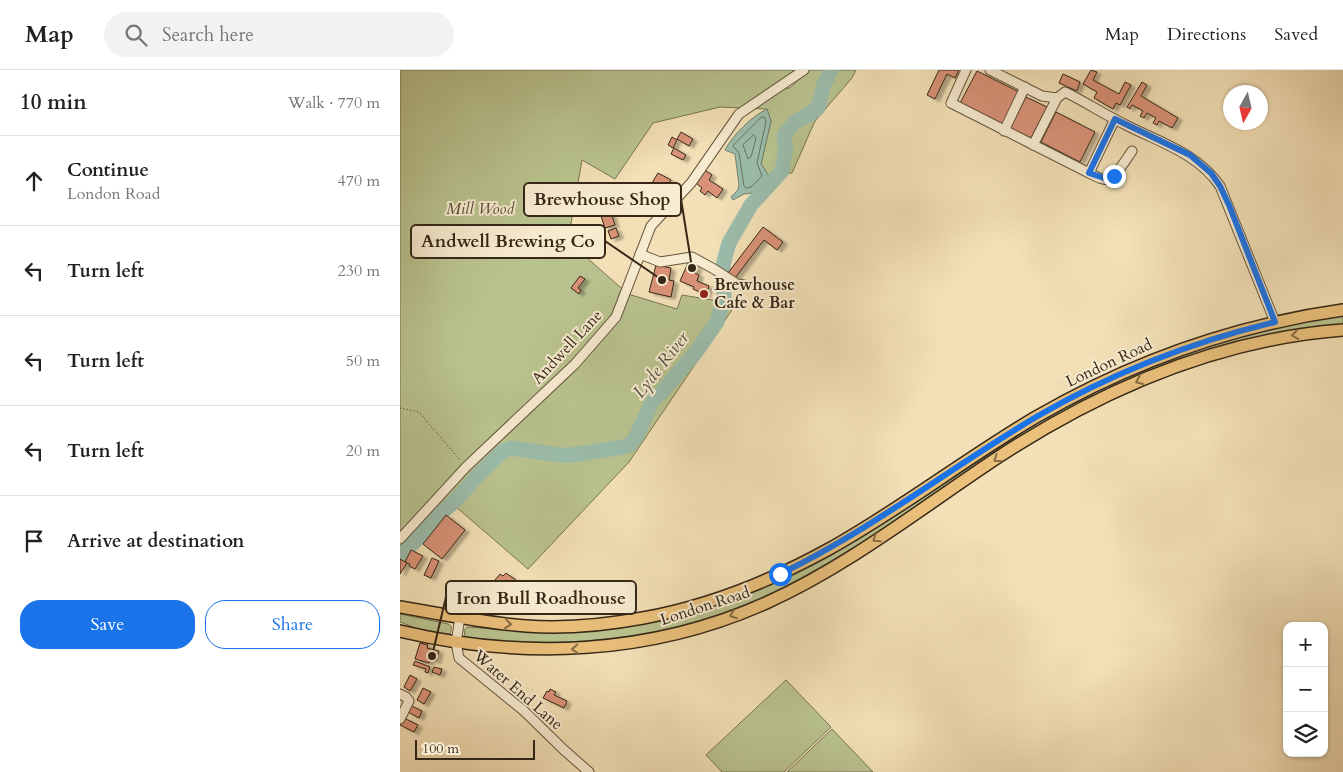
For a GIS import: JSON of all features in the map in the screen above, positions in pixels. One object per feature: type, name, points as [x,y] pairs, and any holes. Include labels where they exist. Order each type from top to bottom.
[{"type":"main road","name":"London Road","points":[[400,607],[527,626],[594,624],[645,618],[672,612],[730,594],[780,574],[831,548],[1001,438],[1069,400],[1131,370],[1168,354],[1221,336],[1275,322],[1343,310]]},
{"type":"main road","name":"London Road","points":[[400,631],[456,643],[524,649],[580,649],[658,638],[714,623],[764,604],[820,574],[876,540],[1002,455],[1056,422],[1116,391],[1180,366],[1235,348],[1288,335],[1343,330]]},
{"type":"street","name":"Andwell Lane","points":[[400,540],[466,467],[575,364],[616,317],[651,226],[691,183],[739,114],[804,70]]},
{"type":"street","points":[[966,70],[951,103],[1089,173],[1109,179],[1114,176],[1132,150]]},
{"type":"street","points":[[990,70],[1042,96],[1057,98]]},
{"type":"street","points":[[1004,130],[1025,88]]},
{"type":"street","points":[[1033,145],[1057,98],[1065,92],[1115,119],[1190,155],[1211,173],[1220,186],[1275,322]]},
{"type":"street","points":[[1089,173],[1115,119]]},
{"type":"street","points":[[640,254],[662,262],[692,257],[737,284],[744,285]]},
{"type":"street","name":"Water End Lane","points":[[460,617],[456,643],[459,658],[524,711],[590,772]]},
{"type":"street","points":[[400,694],[406,697],[408,702],[400,719]]},
{"type":"path","points":[[400,408],[419,412],[466,467]]},
{"type":"green space","name":"Mill Wood","points":[[400,70],[794,70],[776,89],[790,88],[809,70],[856,70],[852,78],[815,121],[792,173],[768,175],[761,164],[771,121],[767,109],[720,107],[653,123],[615,179],[582,160],[568,241],[628,294],[677,309],[682,295],[736,304],[629,462],[528,569],[448,500],[400,558]]},
{"type":"green space","points":[[1343,314],[1343,325],[1267,335],[1217,347],[1145,374],[808,576],[731,611],[676,628],[647,634],[588,641],[499,641],[469,639],[465,636],[464,630],[467,627],[556,631],[741,595],[971,463],[1069,403],[1146,367],[1251,332]]},
{"type":"green space","points":[[400,614],[448,624],[451,626],[451,631],[449,634],[439,635],[425,631],[400,622]]},
{"type":"green space","points":[[786,680],[831,727],[784,772],[722,772],[706,755]]},
{"type":"green space","points":[[832,729],[873,772],[787,772]]},
{"type":"water","points":[[767,109],[771,121],[761,164],[769,176],[752,193],[744,194],[733,200],[731,197],[738,190],[739,185],[735,154],[725,150],[743,127],[755,116]]},
{"type":"building","points":[[939,70],[959,70],[955,78],[947,74],[935,99],[927,95]]},
{"type":"building","points":[[1091,70],[1097,72],[1093,80],[1119,94],[1125,82],[1131,85],[1120,105],[1116,103],[1113,109],[1094,98],[1097,92],[1083,84]]},
{"type":"building","points":[[977,71],[1019,92],[1002,125],[960,103]]},
{"type":"building","points":[[1063,74],[1080,82],[1077,91],[1059,83]]},
{"type":"building","points":[[1142,82],[1147,85],[1141,96],[1178,118],[1172,128],[1159,121],[1157,125],[1153,123],[1156,118],[1147,113],[1144,118],[1140,116],[1143,111],[1132,105],[1130,109],[1127,107]]},
{"type":"building","points":[[1026,97],[1047,107],[1031,138],[1010,128]]},
{"type":"building","points":[[1056,112],[1095,132],[1080,162],[1041,142]]},
{"type":"building","points":[[681,132],[693,139],[689,146],[677,139]]},
{"type":"building","points":[[672,137],[677,140],[673,148],[668,145]]},
{"type":"building","points":[[674,148],[686,155],[683,160],[671,154]]},
{"type":"building","points":[[703,169],[712,175],[709,180],[723,189],[717,198],[708,191],[705,195],[700,191],[702,188],[695,182]]},
{"type":"building","points":[[658,173],[671,180],[667,186],[665,184],[657,198],[650,194],[655,185],[652,183]]},
{"type":"building","points":[[610,210],[615,225],[605,228],[600,213]]},
{"type":"building","points":[[763,227],[783,242],[777,250],[764,240],[735,278],[728,273]]},
{"type":"building","points":[[616,228],[619,236],[611,239],[608,231]]},
{"type":"building","points":[[688,263],[698,267],[695,273],[699,275],[697,281],[709,286],[706,295],[680,281]]},
{"type":"building","points":[[656,265],[671,268],[669,280],[674,281],[671,297],[649,292]]},
{"type":"building","points":[[580,276],[585,279],[578,288],[581,290],[579,294],[571,288]]},
{"type":"building","points":[[446,515],[465,530],[442,559],[423,544]]},
{"type":"building","points":[[411,550],[423,556],[415,569],[405,562]]},
{"type":"building","points":[[432,558],[439,561],[431,578],[424,575]]},
{"type":"building","points":[[400,559],[407,563],[400,574]]},
{"type":"building","points":[[506,573],[517,581],[514,585],[516,587],[507,600],[499,594],[496,598],[490,593],[493,589],[490,586],[500,574],[503,576]]},
{"type":"building","points":[[420,643],[428,645],[427,648],[439,651],[436,661],[430,659],[429,663],[415,659]]},
{"type":"building","points":[[415,661],[430,667],[428,673],[425,672],[426,669],[413,665]]},
{"type":"building","points":[[434,667],[442,669],[440,675],[432,672]]},
{"type":"building","points":[[410,675],[417,679],[410,691],[404,687]]},
{"type":"building","points":[[423,688],[431,692],[424,704],[417,700]]},
{"type":"building","points":[[550,689],[556,692],[554,695],[567,701],[564,708],[543,698]]},
{"type":"building","points":[[412,706],[422,711],[419,718],[408,712]]},
{"type":"building","points":[[404,718],[418,725],[414,732],[400,725]]},
{"type":"waterway","name":"Lyde River","points":[[400,557],[434,519],[455,501],[503,451],[511,448],[572,455],[631,444],[653,400],[696,352],[717,322],[724,296],[723,265],[729,243],[751,205],[782,171],[786,147],[784,141],[785,134],[795,122],[818,108],[824,84],[831,70]]},
{"type":"place","name":"Brewhouse Shop","points":[[692,268]]},
{"type":"place","name":"Andwell Brewing Co","points":[[662,280]]},
{"type":"place","name":"Brewhouse Cafe & Bar","points":[[704,294]]},
{"type":"place","name":"Iron Bull Roadhouse","points":[[432,656]]},
{"type":"route","points":[[780,574],[831,548],[864,528],[1001,438],[1101,383],[1168,354],[1199,343],[1275,322],[1229,205],[1220,186],[1200,162],[1190,155],[1115,119],[1089,173],[1107,179],[1114,176]]}]
